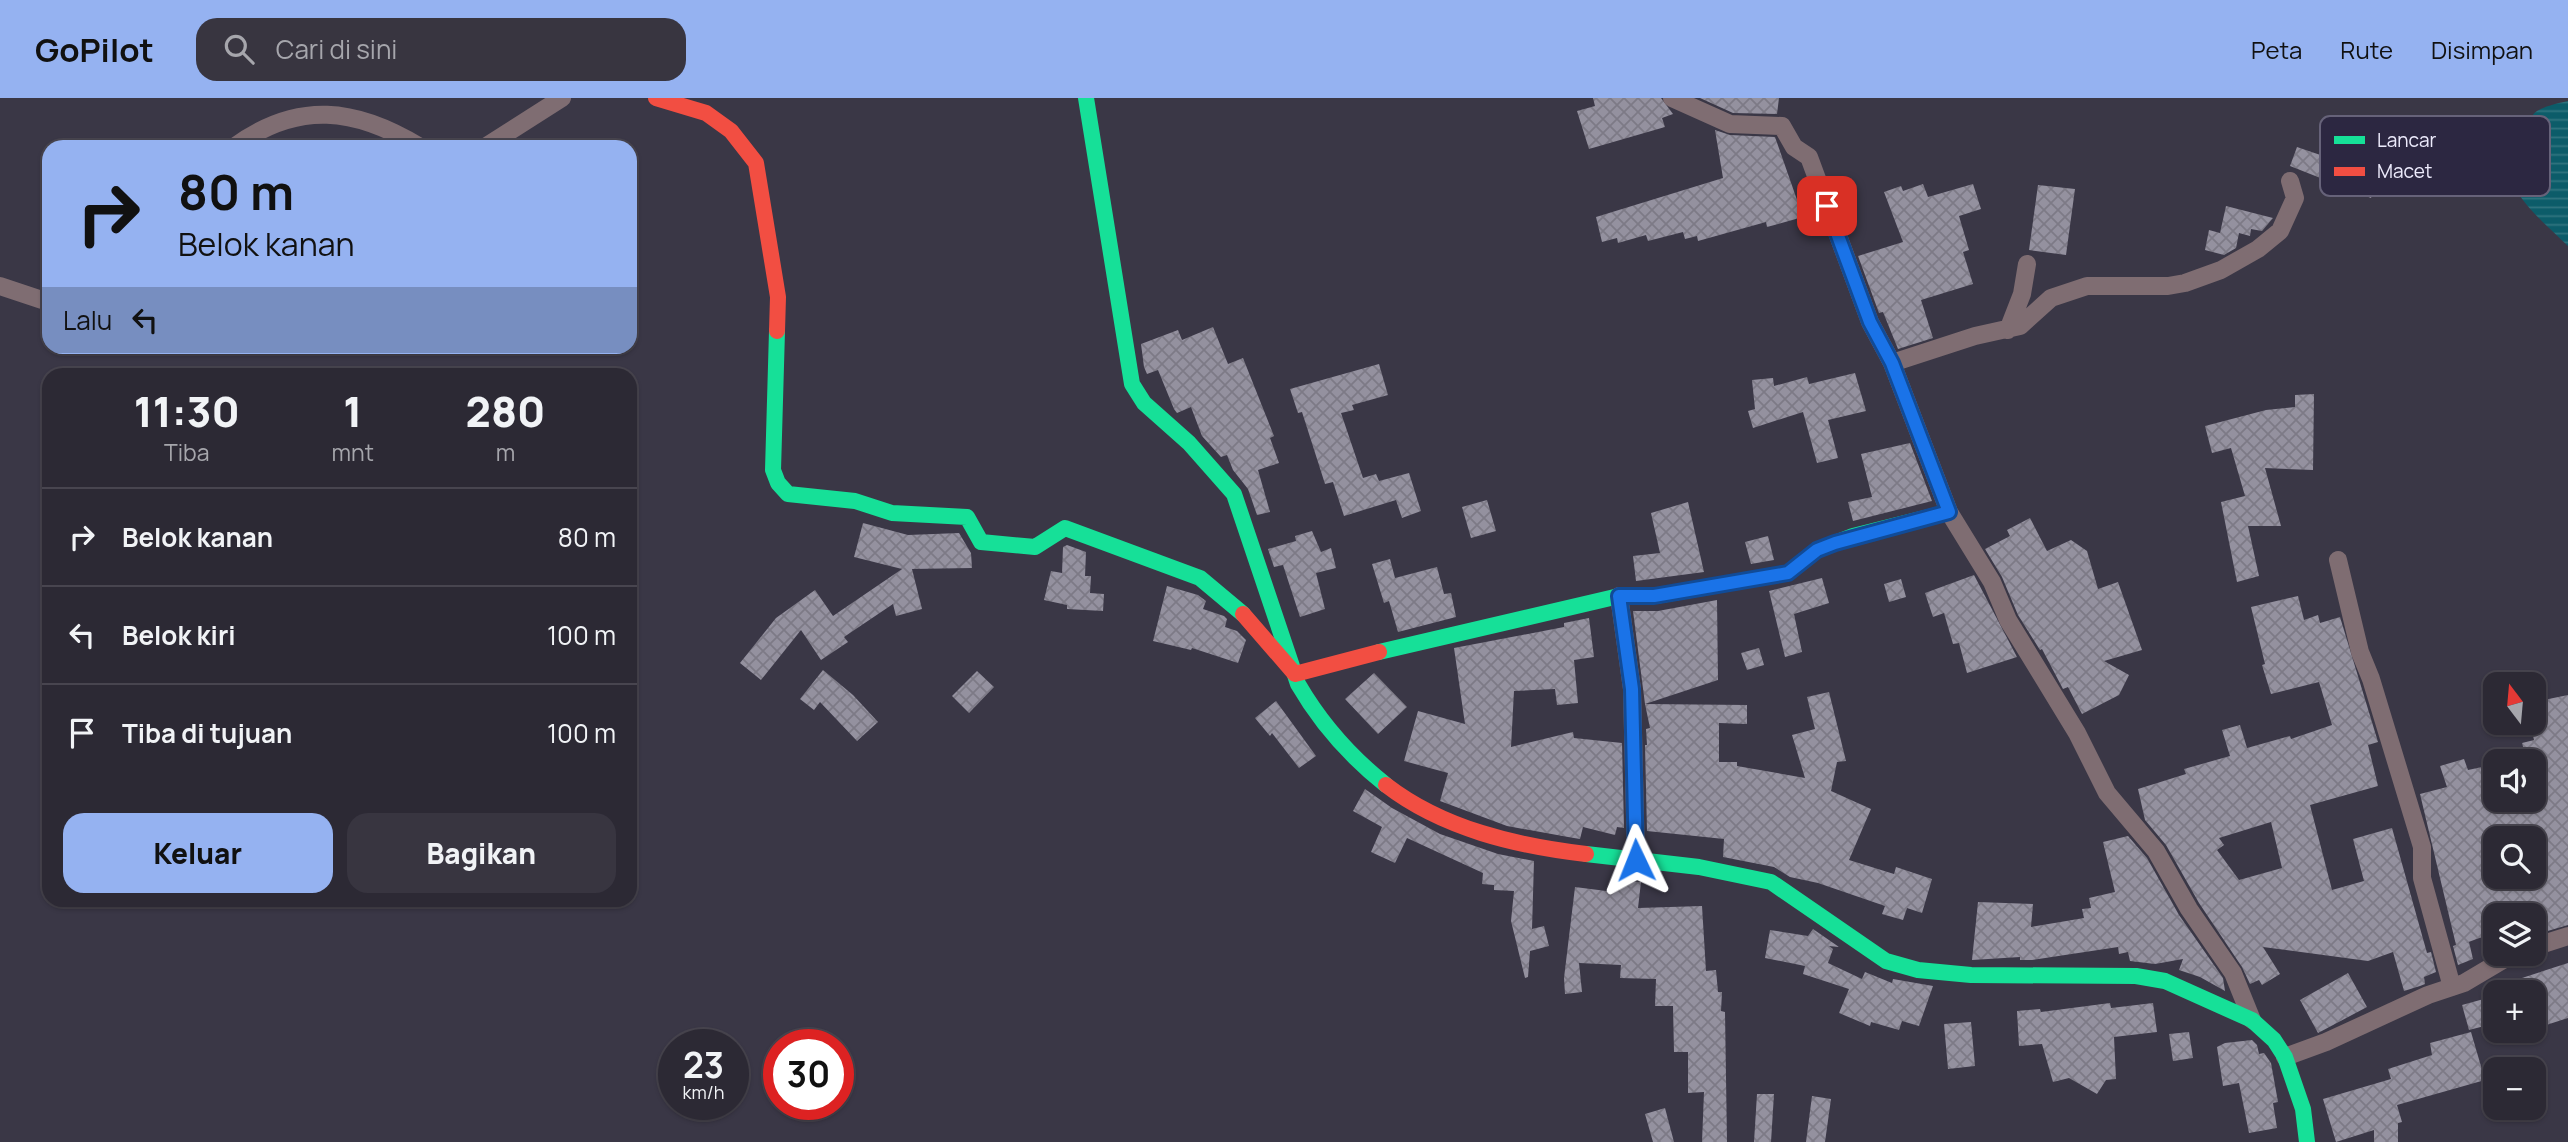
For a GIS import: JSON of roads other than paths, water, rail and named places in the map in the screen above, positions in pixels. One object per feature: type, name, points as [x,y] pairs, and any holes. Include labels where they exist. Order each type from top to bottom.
[{"type":"street","points":[[496,140],[562,98]]},
{"type":"street","points":[[656,98],[706,113],[718,121],[756,163],[778,297],[773,470],[778,483],[789,494],[855,501],[892,513],[967,517],[981,542],[1035,547],[1065,528],[1200,578],[1231,602],[1295,674]]},
{"type":"street","points":[[1086,98],[1132,384],[1144,403],[1188,443],[1234,494],[1295,674],[1308,701],[1363,767],[1399,795],[1445,820],[1503,840],[1566,852],[1699,867],[1772,882],[1886,961],[1903,967],[1971,975],[2136,976],[2165,981],[2252,1020],[2274,1040],[2285,1057],[2303,1109],[2306,1142]]},
{"type":"street","points":[[1672,98],[1730,124],[1782,126],[1794,147],[1807,154],[1870,322],[1892,363],[1949,512],[1992,582],[2008,620],[2077,733],[2107,793],[2155,850],[2195,918],[2233,973],[2252,1020]]},
{"type":"street","points":[[247,140],[278,123],[328,113],[346,114],[383,127],[407,140]]},
{"type":"street","points":[[1892,363],[1975,336],[2020,326],[2051,298],[2087,286],[2185,284],[2221,270],[2258,249],[2280,231],[2294,198],[2290,181]]},
{"type":"street","points":[[2008,330],[2022,294],[2027,264]]},
{"type":"street","points":[[0,286],[42,300]]},
{"type":"street","points":[[1295,674],[1472,628],[1619,596],[1654,596],[1788,573],[1817,550],[1949,512]]},
{"type":"street","points":[[2338,560],[2363,662],[2371,679],[2416,825],[2423,852],[2422,878],[2452,987]]},
{"type":"street","points":[[1619,596],[1632,689],[1636,860]]},
{"type":"street","points":[[2546,943],[2568,936]]},
{"type":"street","points":[[2285,1057],[2452,987],[2491,966]]},
{"type":"water","points":[[2568,101],[2568,246],[2538,218],[2521,196],[2550,196],[2550,116],[2532,116],[2544,108]]}]
